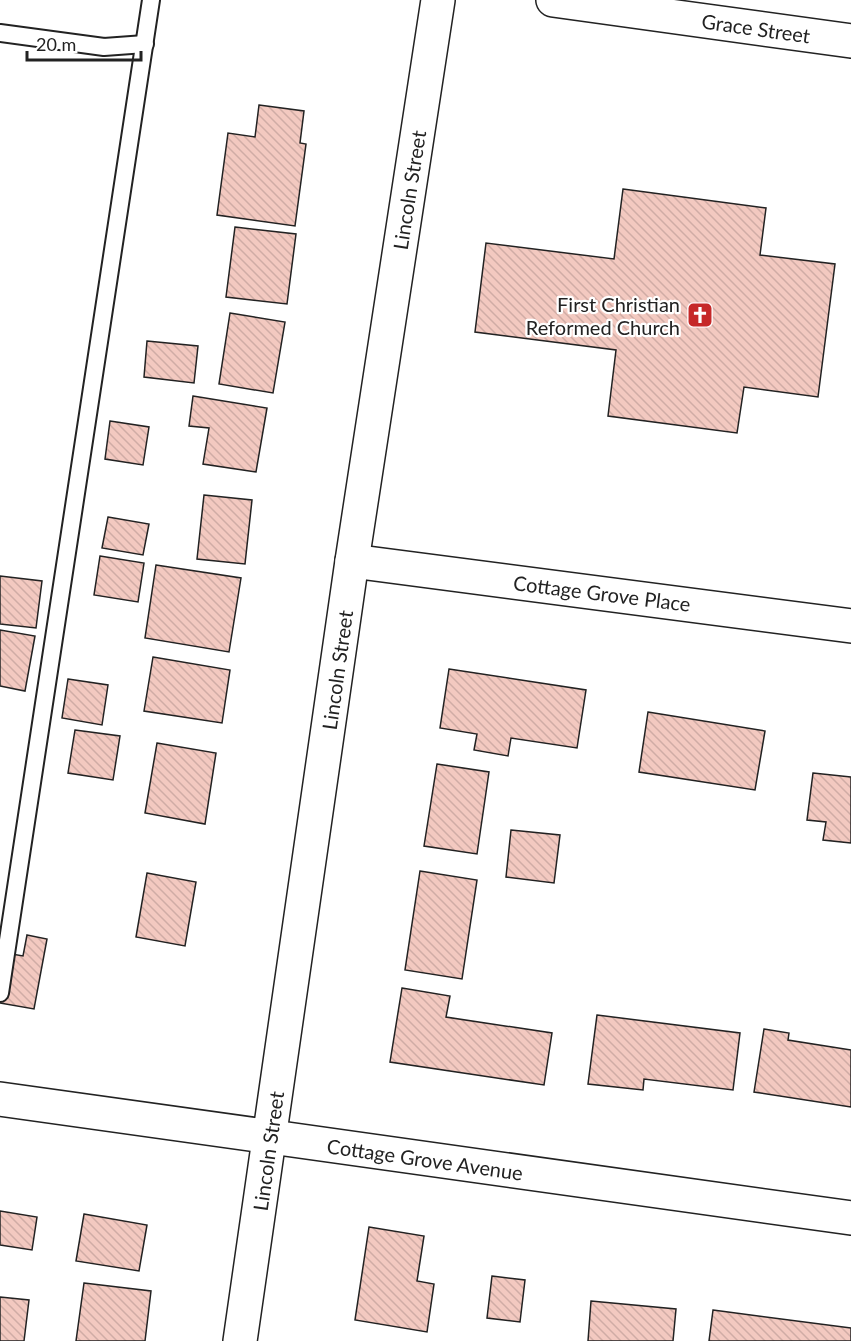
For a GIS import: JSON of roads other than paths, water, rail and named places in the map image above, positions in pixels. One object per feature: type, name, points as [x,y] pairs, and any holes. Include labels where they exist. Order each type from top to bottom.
[{"type":"street","name":"Lincoln Street","points":[[240,1341],[271,1138],[352,561],[438,0]]},
{"type":"street","name":"Grace Street","points":[[553,0],[851,41]]},
{"type":"street","name":"Cottage Grove Place","points":[[352,561],[851,626]]},
{"type":"street","name":"Cottage Grove Avenue","points":[[0,1099],[851,1218]]},
{"type":"lane","points":[[0,993],[151,0]]},
{"type":"lane","points":[[0,33],[104,47],[145,44]]},
{"type":"place","name":"First Christian Reformed Church","points":[[700,315]]}]
